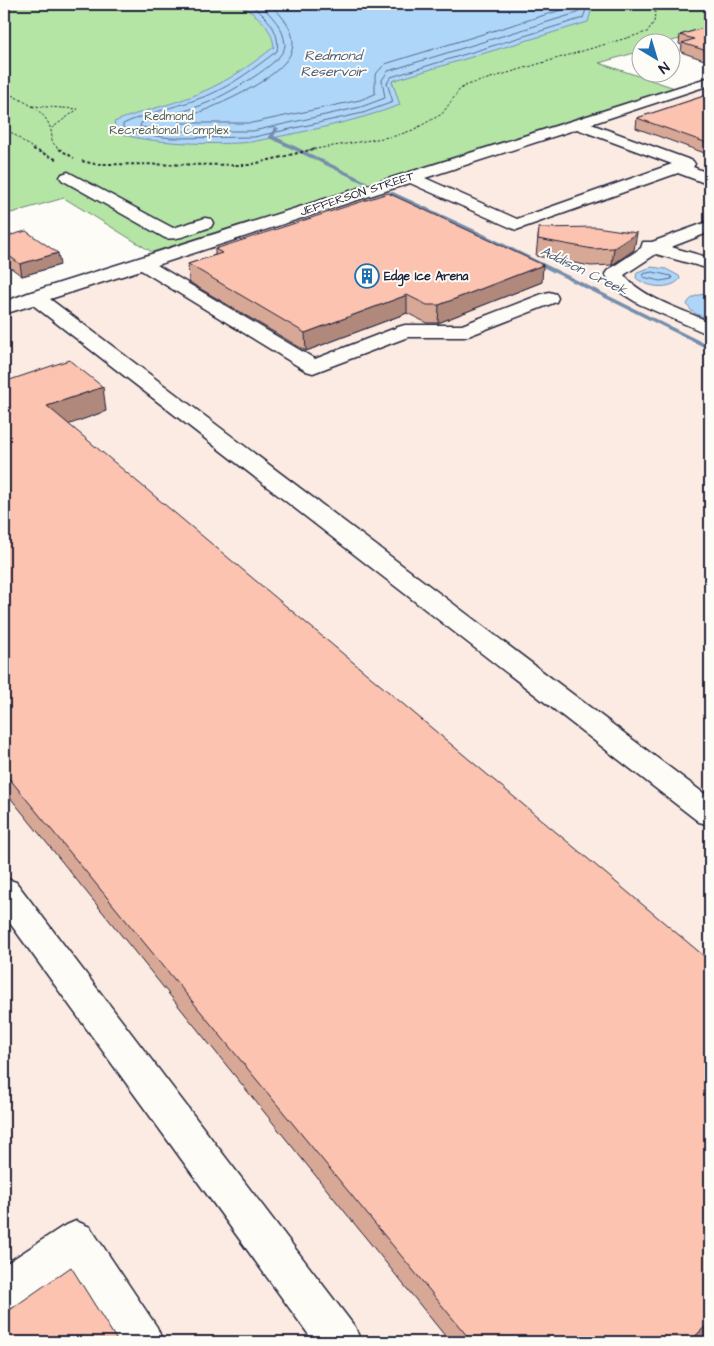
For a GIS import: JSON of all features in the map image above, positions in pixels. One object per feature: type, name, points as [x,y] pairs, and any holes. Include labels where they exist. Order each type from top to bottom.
[{"type":"street","name":"JEFFERSON STREET","points":[[4,308],[710,81]]},
{"type":"street","points":[[410,177],[516,225],[687,164],[578,124]]},
{"type":"street","points":[[678,168],[710,180]]},
{"type":"street","points":[[68,177],[171,234],[220,218]]},
{"type":"street","points":[[304,192],[327,204]]},
{"type":"street","points":[[533,219],[562,226]]},
{"type":"street","points":[[710,226],[654,247],[614,274],[622,286],[646,300],[710,329]]},
{"type":"street","points":[[254,227],[273,237],[272,240]]},
{"type":"street","points":[[627,242],[654,247],[710,264]]},
{"type":"street","points":[[142,263],[173,273],[313,367],[405,331],[464,331],[549,298]]},
{"type":"street","points":[[35,298],[710,814]]},
{"type":"street","points":[[4,891],[340,1342]]},
{"type":"street","points":[[4,1290],[76,1241],[142,1342]]},
{"type":"path","points":[[78,163],[232,166],[286,157],[324,146],[395,136],[413,130],[442,114],[460,89],[467,85],[647,32],[653,27],[656,20],[656,4]]},
{"type":"path","points":[[4,91],[43,116],[52,128],[52,142],[56,148],[72,157],[94,164]]},
{"type":"path","points":[[30,106],[78,109],[52,128]]},
{"type":"path","points":[[4,126],[35,150],[61,161]]},
{"type":"shaded area","points":[[710,84],[710,1342],[4,1342],[4,315]]},
{"type":"green space","name":"Redmond Recreational Complex","points":[[4,4],[710,4],[710,30],[682,38],[682,32],[632,32],[632,54],[599,63],[632,74],[632,82],[657,82],[678,89],[152,252],[64,198],[4,215]]},
{"type":"water","name":"Redmond Reservoir","points":[[236,4],[593,4],[588,22],[392,81],[400,105],[347,121],[245,143],[164,141],[129,136],[119,131],[114,122],[191,97],[212,88],[239,72],[274,47],[273,39],[266,26],[250,11]]},
{"type":"water","points":[[652,267],[666,269],[679,276],[680,279],[670,285],[658,286],[646,284],[636,278],[637,272]]},
{"type":"water","points":[[710,294],[710,319],[697,314],[687,304],[694,297]]},
{"type":"building","points":[[710,26],[710,52],[682,43],[694,39],[682,34]]},
{"type":"building","points":[[710,94],[710,144],[637,118]]},
{"type":"building","name":"Edge Ice Arena","points":[[388,193],[543,265],[439,305],[427,305],[407,295],[305,333],[188,264],[222,253],[215,249]]},
{"type":"building","points":[[596,227],[637,233],[614,248],[593,249],[538,239],[539,228]]},
{"type":"building","points":[[26,231],[58,253],[20,264],[4,252],[4,237]]},
{"type":"building","points":[[69,360],[103,387],[47,406],[710,961],[710,1322],[689,1342],[472,1342],[4,772],[4,382]]},
{"type":"building","points":[[71,1267],[118,1342],[4,1342],[4,1314]]},
{"type":"waterway","name":"Addison Creek","points":[[277,128],[271,137],[365,182]]},
{"type":"waterway","name":"Addison Creek","points":[[391,193],[482,235],[710,348]]},
{"type":"place","name":"Edge Ice Arena","points":[[367,276]]}]
